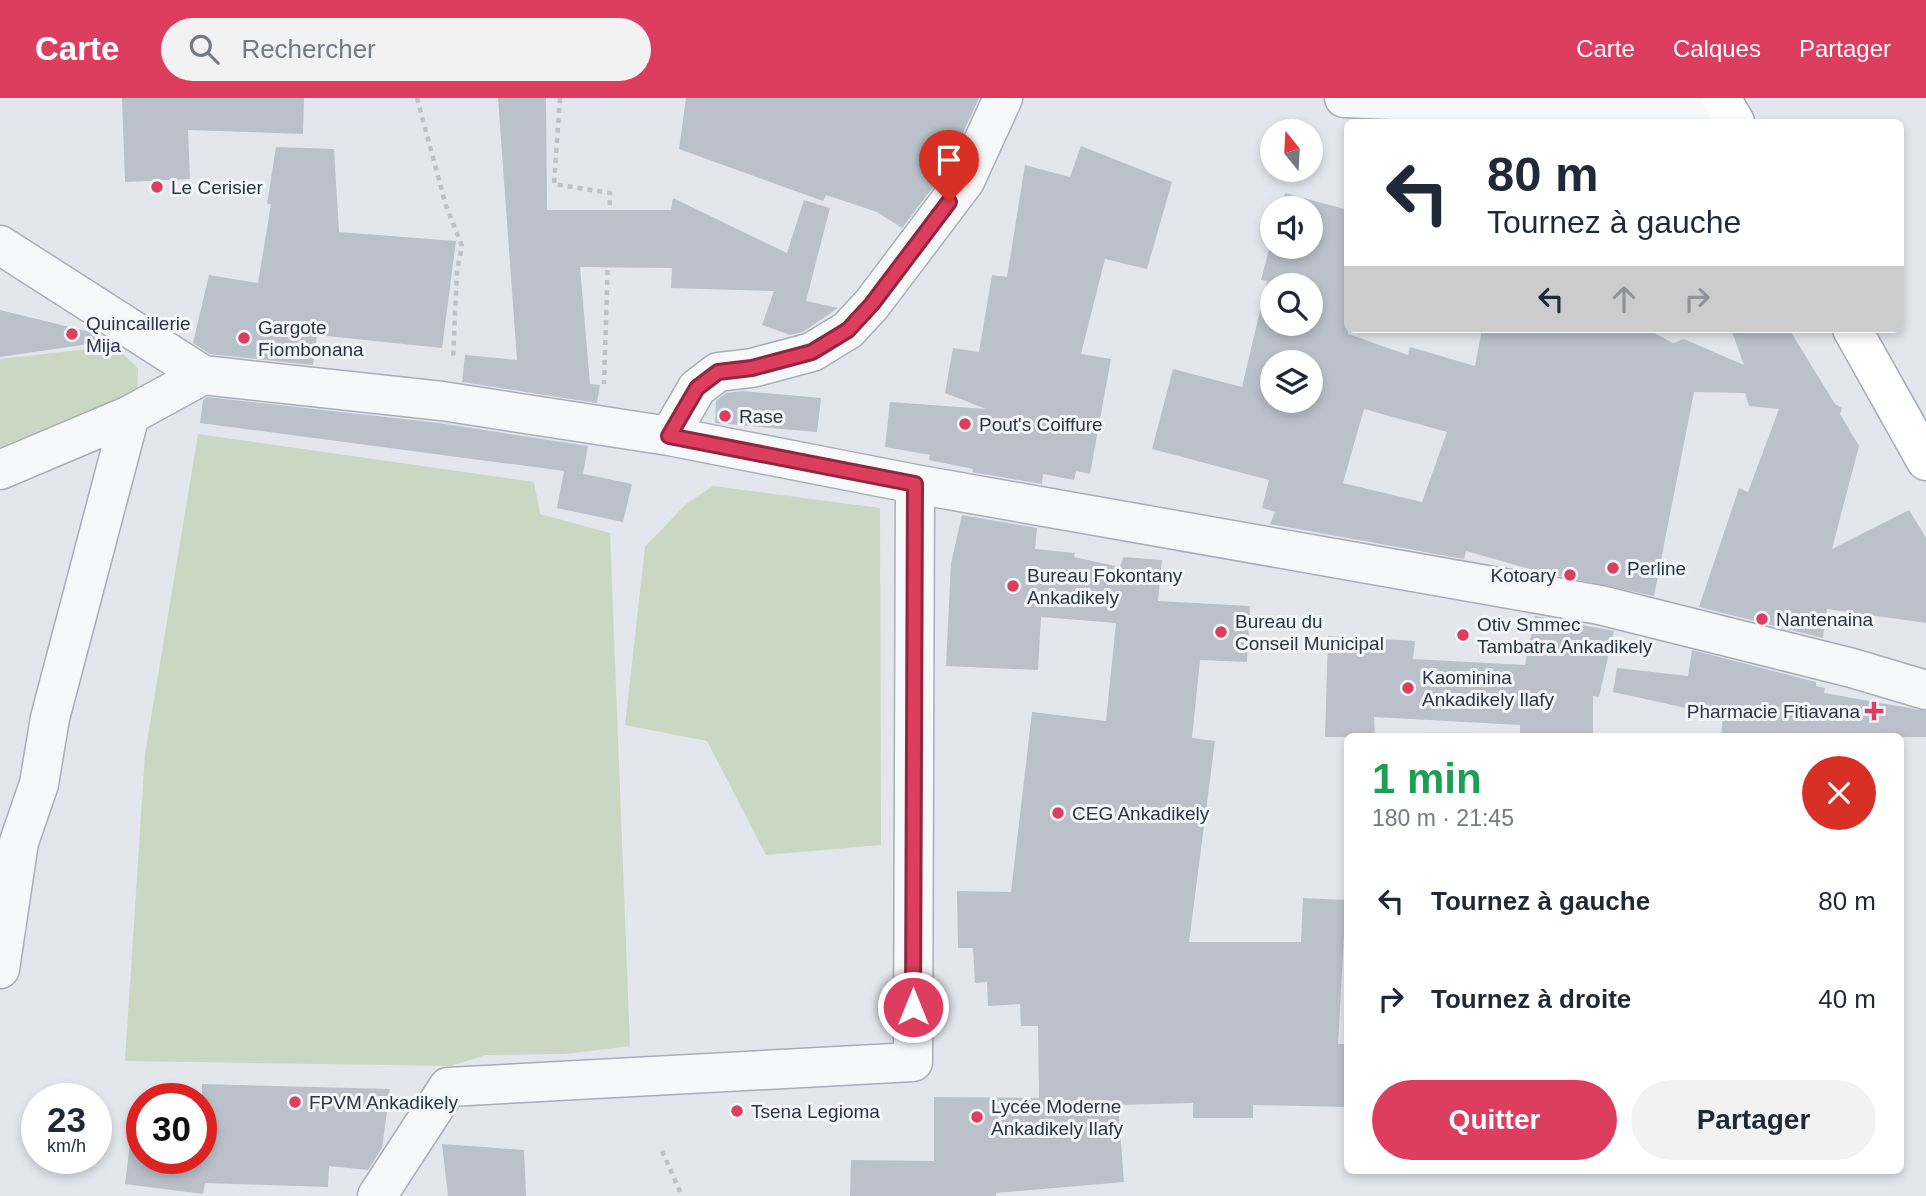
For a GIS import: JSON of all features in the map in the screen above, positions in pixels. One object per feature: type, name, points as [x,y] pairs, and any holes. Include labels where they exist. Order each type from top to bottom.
[{"type":"main road","points":[[1854,333],[1926,461]]},
{"type":"street","points":[[669,436],[697,388],[718,372],[752,368],[812,352],[848,330],[872,304],[965,181],[1003,98]]},
{"type":"street","points":[[1344,98],[1657,111],[1726,107]]},
{"type":"street","points":[[0,245],[203,375],[442,401],[669,436],[915,484],[1600,605],[1926,690]]},
{"type":"street","points":[[0,470],[130,415],[203,375]]},
{"type":"street","points":[[0,969],[19,842],[39,784],[50,718],[130,415]]},
{"type":"street","points":[[377,1196],[448,1087],[913,1062],[915,484]]},
{"type":"path","points":[[417,98],[446,206],[462,246],[457,271],[452,368],[442,401]]},
{"type":"path","points":[[560,98],[554,184],[610,193],[603,426]]},
{"type":"path","points":[[662,1151],[682,1196]]},
{"type":"green space","points":[[88,349],[122,353],[138,368],[137,392],[0,452],[0,359]]},
{"type":"green space","points":[[198,434],[534,482],[540,514],[610,533],[630,1046],[565,1054],[486,1055],[450,1066],[125,1061],[145,754]]},
{"type":"green space","points":[[713,486],[880,508],[881,845],[766,855],[707,741],[625,725],[645,547],[686,504]]},
{"type":"building","points":[[122,98],[304,98],[303,134],[188,130],[190,179],[125,182]]},
{"type":"building","points":[[498,98],[546,98],[547,210],[671,210],[673,198],[787,253],[804,200],[830,208],[806,301],[838,308],[803,332],[790,335],[762,325],[774,291],[671,288],[672,268],[580,267],[590,384],[600,385],[597,403],[462,382],[465,355],[517,360]]},
{"type":"building","points":[[686,98],[979,98],[946,170],[902,228],[877,212],[826,195],[823,201],[679,149]]},
{"type":"building","points":[[1081,146],[1172,182],[1147,269],[1105,259],[1081,354],[1111,359],[1090,474],[1076,471],[1074,480],[1043,474],[1042,484],[972,472],[973,469],[929,460],[930,455],[885,447],[890,402],[986,409],[945,393],[953,348],[979,352],[992,275],[1007,277],[1025,165],[1070,177]]},
{"type":"building","points":[[276,147],[334,149],[339,232],[456,241],[442,348],[317,335],[313,365],[210,354],[193,343],[209,275],[258,283],[271,204],[267,204]]},
{"type":"building","points":[[1323,203],[1344,209],[1344,333],[1408,355],[1410,347],[1475,366],[1481,333],[1654,333],[1673,343],[1684,339],[1744,365],[1732,333],[1791,333],[1835,404],[1842,408],[1840,414],[1859,446],[1832,549],[1909,510],[1926,538],[1926,623],[1827,609],[1823,638],[1699,607],[1739,488],[1748,492],[1779,409],[1749,406],[1745,393],[1694,392],[1654,596],[1544,573],[1466,551],[1464,559],[1270,524],[1275,512],[1262,508],[1269,480],[1152,449],[1173,369],[1242,387],[1260,311],[1260,336],[1323,336],[1323,273],[1263,273],[1266,259],[1323,259]],"holes":[[[1364,409],[1447,432],[1422,502],[1343,483]]]},
{"type":"building","points":[[0,310],[98,334],[109,341],[0,357]]},
{"type":"building","points":[[742,391],[821,398],[817,432],[715,423],[716,401],[726,393]]},
{"type":"building","points":[[207,397],[439,423],[588,446],[583,474],[632,484],[623,522],[557,508],[564,471],[200,423],[203,400]]},
{"type":"building","points":[[962,515],[1037,528],[1035,549],[1075,553],[1074,557],[1120,567],[1123,557],[1162,560],[1158,601],[1250,606],[1247,662],[1200,660],[1192,738],[1215,741],[1189,942],[1301,942],[1303,898],[1344,900],[1338,1044],[1344,1044],[1344,1107],[1253,1105],[1253,1118],[1193,1118],[1193,1103],[1118,1105],[1124,1182],[996,1193],[996,1196],[850,1196],[851,1160],[934,1161],[934,1097],[1039,1098],[1038,1026],[1021,1026],[1020,1004],[988,1006],[987,982],[975,983],[973,948],[958,948],[957,891],[1011,892],[1032,712],[1106,721],[1116,623],[1041,617],[1038,670],[946,666],[951,563]]},
{"type":"building","points":[[1535,616],[1614,631],[1599,697],[1593,696],[1593,733],[1520,733],[1520,725],[1374,717],[1375,733],[1344,733],[1344,737],[1325,737],[1328,636],[1415,641],[1413,659],[1525,665]]},
{"type":"building","points":[[1692,650],[1816,682],[1816,686],[1825,688],[1824,693],[1926,711],[1926,737],[1904,737],[1904,733],[1721,733],[1723,716],[1613,692],[1617,668],[1688,676]]},
{"type":"building","points":[[217,1084],[390,1089],[382,1148],[368,1170],[329,1166],[328,1187],[205,1183],[203,1194],[125,1184],[126,1174],[217,1174]]},
{"type":"building","points":[[442,1144],[524,1150],[526,1196],[448,1196]]},
{"type":"place","name":"Le Cerisier","points":[[157,187]]},
{"type":"place","name":"Quincaillerie Mija","points":[[72,334]]},
{"type":"place","name":"Gargote Fiombonana","points":[[244,338]]},
{"type":"place","name":"Rase","points":[[725,416]]},
{"type":"place","name":"Pout's Coiffure","points":[[965,424]]},
{"type":"place","name":"Perline","points":[[1613,568]]},
{"type":"place","name":"Kotoary","points":[[1570,575]]},
{"type":"place","name":"Bureau Fokontany Ankadikely","points":[[1013,586]]},
{"type":"place","name":"Nantenaina","points":[[1762,619]]},
{"type":"place","name":"Bureau du Conseil Municipal","points":[[1221,632]]},
{"type":"place","name":"Otiv Smmec Tambatra Ankadikely","points":[[1463,635]]},
{"type":"place","name":"Kaominina Ankadikely Ilafy","points":[[1408,688]]},
{"type":"place","name":"Pharmacie Fitiavana","points":[[1874,711]]},
{"type":"place","name":"CEG Ankadikely","points":[[1058,813]]},
{"type":"place","name":"FPVM Ankadikely","points":[[295,1102]]},
{"type":"place","name":"Tsena Legioma","points":[[737,1111]]},
{"type":"place","name":"Lycée Moderne Ankadikely Ilafy","points":[[977,1117]]},
{"type":"route","points":[[913,1007],[915,484],[669,436],[697,388],[718,372],[752,368],[812,352],[848,330],[872,304],[949,202]]}]
